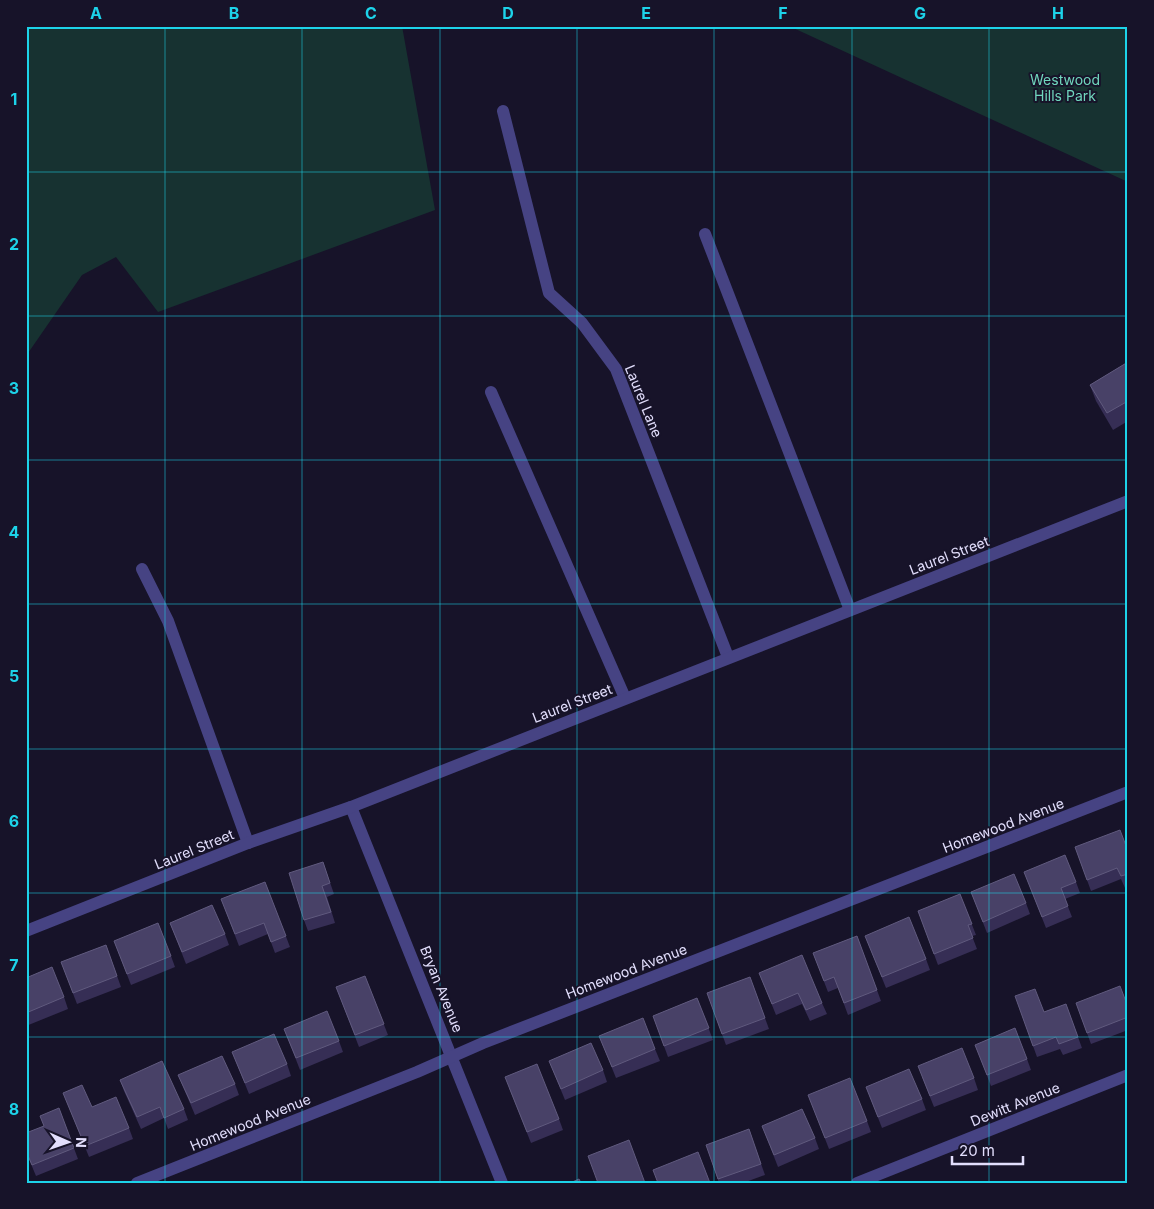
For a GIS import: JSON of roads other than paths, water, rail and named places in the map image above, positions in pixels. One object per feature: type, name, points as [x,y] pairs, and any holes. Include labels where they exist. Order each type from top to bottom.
[{"type":"street","name":"Laurel Lane","points":[[503,111],[549,293],[582,322],[616,369],[728,657]]},
{"type":"street","points":[[705,234],[850,610]]},
{"type":"street","points":[[491,392],[625,698]]},
{"type":"street","name":"Laurel Street","points":[[26,931],[248,843],[351,807],[1128,501]]},
{"type":"street","points":[[142,569],[168,621],[248,843]]},
{"type":"street","name":"Homewood Avenue","points":[[137,1183],[408,1076],[452,1056],[1128,792]]},
{"type":"street","name":"Bryan Avenue","points":[[351,807],[502,1183]]},
{"type":"street","name":"Dewitt Avenue","points":[[857,1183],[1128,1075]]},
{"type":"park label","name":"Westwood Hills Park","points":[[1065,88]]}]
